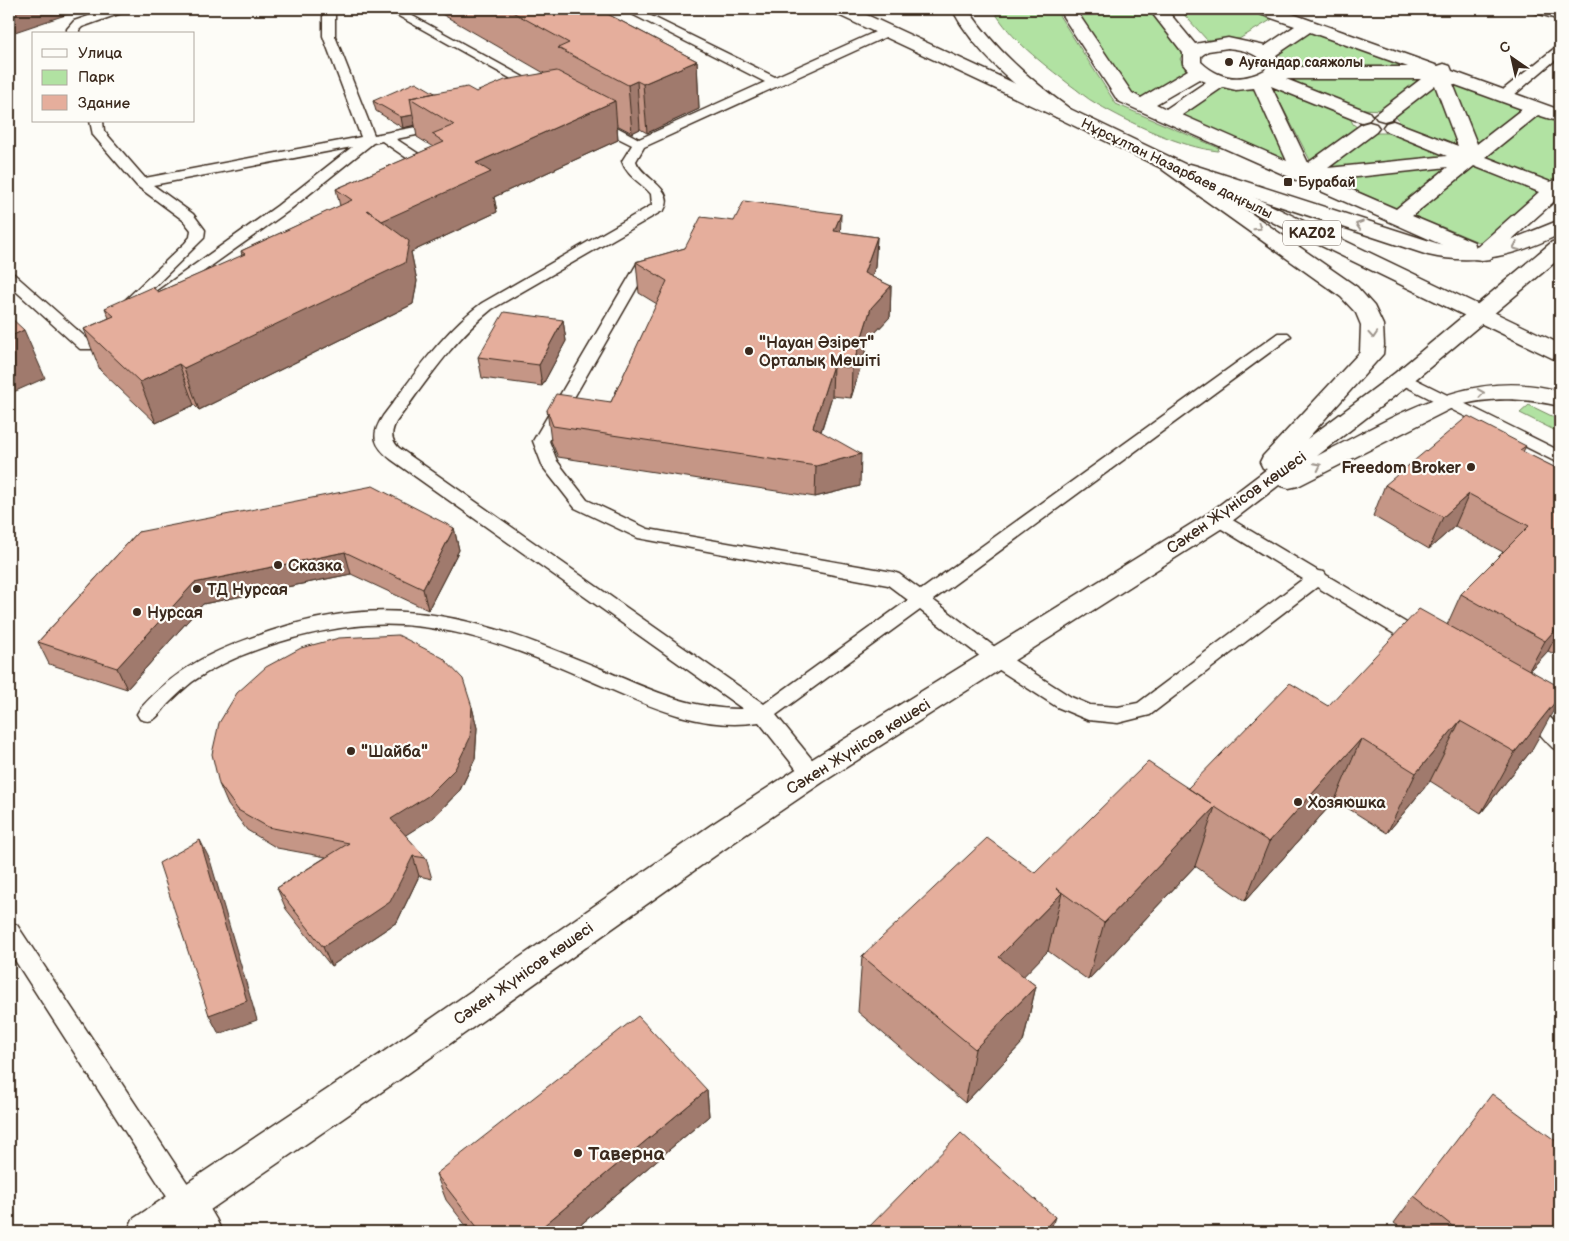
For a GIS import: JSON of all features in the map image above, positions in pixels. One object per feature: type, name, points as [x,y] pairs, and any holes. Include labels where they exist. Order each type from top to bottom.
[{"type":"main road","points":[[840,9],[1063,113]]},
{"type":"main road","name":"KАZ02","points":[[960,9],[971,28],[986,47],[1033,91],[1063,113]]},
{"type":"main road","points":[[1067,9],[1125,97],[1474,251]]},
{"type":"main road","points":[[1263,9],[1274,27],[1265,54]]},
{"type":"main road","points":[[1172,19],[1199,51],[1220,81],[1234,84],[1267,77],[1442,71]]},
{"type":"main road","points":[[1241,45],[1274,27],[1307,26],[1442,71],[1560,116]]},
{"type":"main road","points":[[1142,105],[1168,90],[1199,51],[1228,43],[1241,45],[1265,54],[1272,60],[1275,67],[1267,77]]},
{"type":"main road","points":[[1267,77],[1383,130],[1389,121],[1442,71]]},
{"type":"main road","points":[[1442,71],[1473,159]]},
{"type":"main road","points":[[1267,77],[1304,176]]},
{"type":"main road","points":[[1168,116],[1220,81]]},
{"type":"main road","points":[[1168,90],[1192,100]]},
{"type":"main road","points":[[1397,218],[1536,107]]},
{"type":"main road","name":"Нұрсұлтан Назарбаев даңғылы","points":[[1063,113],[1560,353]]},
{"type":"main road","points":[[1389,121],[1473,159],[1557,187]]},
{"type":"main road","points":[[1304,176],[1366,122]]},
{"type":"main road","points":[[1304,176],[1473,159]]},
{"type":"main road","points":[[1161,160],[1436,250],[1474,251],[1516,248],[1560,226]]},
{"type":"main road","points":[[1161,160],[1338,282],[1358,302],[1372,324],[1373,344],[1371,354],[1223,515]]},
{"type":"main road","points":[[1474,251],[1557,187]]},
{"type":"main road","name":"Сәкен Жүнісов көшесі","points":[[146,1232],[195,1218],[391,1066],[722,834],[812,774],[998,659],[1223,515],[1404,378],[1560,248]]},
{"type":"main road","points":[[1223,515],[1448,401],[1471,394],[1496,390],[1533,392],[1560,399]]},
{"type":"lane","points":[[73,32],[78,24],[120,9]]},
{"type":"lane","points":[[329,9],[329,36],[369,140]]},
{"type":"lane","points":[[392,9],[546,94]]},
{"type":"lane","points":[[628,9],[775,82]]},
{"type":"lane","points":[[1536,9],[1560,16]]},
{"type":"lane","points":[[1274,27],[1442,71],[1560,110]]},
{"type":"lane","points":[[812,774],[764,714],[393,452],[383,440],[383,431],[389,420],[451,338],[466,322],[488,306],[658,207],[661,201],[659,194],[630,170],[629,161],[639,144],[888,31]]},
{"type":"lane","points":[[1509,92],[1560,50]]},
{"type":"lane","points":[[580,112],[639,144]]},
{"type":"lane","points":[[96,122],[98,132],[142,183],[195,224],[198,230],[197,238],[120,320]]},
{"type":"lane","points":[[142,183],[450,125]]},
{"type":"lane","points":[[384,137],[423,163],[424,168],[421,173],[406,182]]},
{"type":"lane","points":[[120,320],[228,249],[369,140]]},
{"type":"lane","points":[[642,265],[541,440],[549,463],[581,504],[644,534],[893,580],[998,659],[1064,702],[1088,712],[1118,715],[1143,710],[1318,577]]},
{"type":"lane","points":[[9,277],[86,346],[101,334]]},
{"type":"lane","points":[[148,714],[163,694],[184,677],[237,651],[307,627],[347,619],[376,618],[440,622],[482,631],[514,642],[666,704],[711,716],[735,719],[764,714],[1283,336]]},
{"type":"lane","points":[[1404,378],[1560,458]]},
{"type":"lane","points":[[1223,515],[1442,654]]},
{"type":"lane","points":[[1516,700],[1540,719],[1560,743]]},
{"type":"lane","points":[[9,932],[195,1218]]},
{"type":"green space","points":[[993,9],[1055,9],[1116,104],[1219,148],[1218,151],[1188,145],[1156,133],[1124,119],[1093,102],[1027,50],[1008,30]]},
{"type":"green space","points":[[1075,9],[1152,9],[1186,49],[1180,59],[1187,72],[1138,100],[1132,97]]},
{"type":"green space","points":[[1179,9],[1256,9],[1276,17],[1239,39],[1207,40]]},
{"type":"green space","points":[[1309,30],[1420,70],[1290,69],[1288,62],[1277,52]]},
{"type":"green space","points":[[1426,77],[1382,110],[1363,109],[1286,79]]},
{"type":"green space","points":[[1447,80],[1521,108],[1476,146]]},
{"type":"green space","points":[[1437,82],[1464,149],[1402,125],[1395,116]]},
{"type":"green space","points":[[1272,87],[1350,118],[1358,128],[1312,164]]},
{"type":"green space","points":[[1221,88],[1256,90],[1294,169],[1176,117]]},
{"type":"green space","points":[[1536,112],[1560,121],[1560,174],[1552,182],[1485,157]]},
{"type":"green space","points":[[1373,133],[1390,133],[1453,157],[1324,169]]},
{"type":"green space","points":[[1474,165],[1543,193],[1483,244],[1440,226],[1434,230],[1406,218]]},
{"type":"green space","points":[[1454,166],[1391,212],[1315,178]]},
{"type":"green space","points":[[1529,405],[1560,420],[1560,433],[1520,413]]},
{"type":"building","points":[[507,9],[598,9],[697,61],[643,84],[637,81],[628,85],[558,48],[569,43]]},
{"type":"building","points":[[557,71],[615,101],[476,163],[491,172],[382,221],[367,210],[409,241],[405,263],[184,368],[179,364],[140,382],[84,329],[114,316],[105,308],[152,287],[158,292],[245,254],[241,251],[352,200],[336,189],[444,142],[432,134],[454,125],[410,98],[467,87],[476,92],[505,80]]},
{"type":"building","points":[[416,82],[435,93],[410,98],[413,115],[401,117],[373,101]]},
{"type":"building","name":"\"Науан Әзірет\" Орталық Мешіті","points":[[744,201],[841,214],[834,231],[877,237],[864,273],[891,286],[871,308],[852,368],[833,365],[813,427],[861,454],[816,466],[553,426],[547,410],[556,394],[611,402],[667,281],[636,262],[685,248],[701,217],[734,221]]},
{"type":"building","points":[[504,312],[563,320],[539,365],[478,357]]},
{"type":"building","points":[[9,316],[24,330],[9,337]]},
{"type":"building","points":[[1468,416],[1526,446],[1520,450],[1560,470],[1560,624],[1545,641],[1461,594],[1529,526],[1469,494],[1443,517],[1385,485]]},
{"type":"building","name":"ТД Нурсая","points":[[373,486],[454,528],[423,589],[345,552],[194,583],[117,668],[38,642],[138,532]]},
{"type":"building","points":[[1419,609],[1560,687],[1560,696],[1515,752],[1460,721],[1416,773],[1361,739],[1269,842],[1215,807],[1104,923],[1056,888],[1062,893],[999,957],[1036,986],[975,1049],[862,956],[987,838],[1035,873],[1148,762],[1212,804],[1188,788],[1290,683],[1328,706]]},
{"type":"building","name":"\"Шайба\"","points":[[398,635],[443,658],[463,679],[472,707],[470,738],[455,769],[428,796],[391,819],[426,858],[413,856],[390,902],[323,947],[277,888],[349,843],[268,827],[238,810],[219,784],[212,754],[219,723],[237,693],[266,667],[301,648],[339,638]]},
{"type":"building","points":[[200,840],[247,1001],[209,1015],[159,863]]},
{"type":"building","points":[[638,1016],[707,1090],[536,1232],[481,1232],[436,1174]]},
{"type":"building","points":[[1492,1094],[1560,1144],[1560,1232],[1460,1232],[1414,1196]]},
{"type":"building","points":[[961,1133],[1055,1217],[1042,1232],[864,1232]]},
{"type":"place","name":"Ауғандар саяжолы","points":[[1229,62]]},
{"type":"place","name":"Бурабай","points":[[1288,182]]},
{"type":"place","name":"\"Науан Әзірет\" Орталық Мешіті","points":[[749,351]]},
{"type":"place","name":"Freedom Broker","points":[[1471,467]]},
{"type":"place","name":"Сказка","points":[[278,565]]},
{"type":"place","name":"ТД Нурсая","points":[[197,589]]},
{"type":"place","name":"Нурсая","points":[[137,612]]},
{"type":"place","name":"\"Шайба\"","points":[[351,751]]},
{"type":"place","name":"Хозяюшка","points":[[1298,802]]},
{"type":"place","name":"Таверна","points":[[578,1153]]}]
